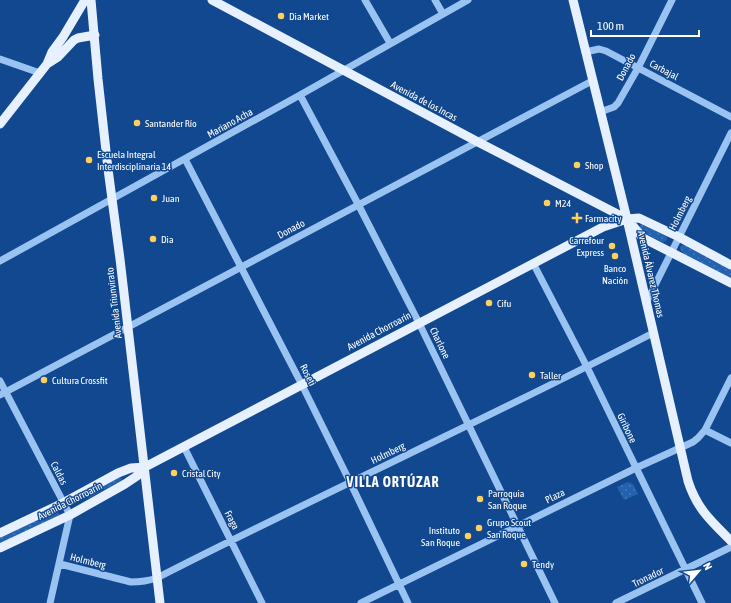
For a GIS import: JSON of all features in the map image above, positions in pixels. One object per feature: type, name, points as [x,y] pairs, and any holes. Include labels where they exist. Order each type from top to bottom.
[{"type":"main road","points":[[48,64],[52,52],[63,37],[85,0]]},
{"type":"main road","name":"Avenida Triunvirato","points":[[92,0],[98,79],[160,603]]},
{"type":"main road","name":"Avenida de los Incas","points":[[212,0],[478,142],[627,219],[643,238],[731,283]]},
{"type":"main road","name":"Avenida Álvarez Thomas","points":[[573,0],[627,219],[688,481],[695,499],[707,517],[731,541]]},
{"type":"main road","points":[[0,124],[48,64],[58,57],[74,40],[95,35]]},
{"type":"main road","name":"Avenida de los Incas","points":[[627,219],[639,218],[679,237],[731,265]]},
{"type":"main road","name":"Avenida Chorroarín","points":[[0,533],[63,503],[118,473],[131,468],[144,467],[184,447],[533,263],[603,227],[627,219]]},
{"type":"main road","name":"Avenida Chorroarín","points":[[0,548],[70,515],[125,484],[137,476],[144,467]]},
{"type":"street","points":[[364,0],[390,43]]},
{"type":"street","points":[[435,0],[443,14]]},
{"type":"street","name":"Mariano Acha","points":[[0,261],[468,0]]},
{"type":"street","name":"Donado","points":[[600,112],[614,107],[618,103],[638,68],[672,0]]},
{"type":"street","name":"Carbajal","points":[[585,52],[598,49],[606,51],[731,117]]},
{"type":"street","points":[[0,59],[40,73]]},
{"type":"street","name":"Donado","points":[[3,393],[592,81]]},
{"type":"street","name":"Charlone","points":[[300,95],[419,323],[555,603]]},
{"type":"street","name":"Holmberg","points":[[646,303],[731,133]]},
{"type":"street","name":"Roseti","points":[[185,159],[302,385],[408,603]]},
{"type":"street","name":"Giribone","points":[[533,263],[587,368],[702,603]]},
{"type":"street","name":"Holmberg","points":[[60,564],[131,582],[148,581],[157,578],[231,540],[587,368],[653,333]]},
{"type":"street","name":"Plaza","points":[[361,603],[517,525],[680,448],[698,438],[705,430],[731,378]]},
{"type":"street","name":"Caldas","points":[[0,381],[3,393],[70,515]]},
{"type":"street","points":[[705,430],[731,443]]},
{"type":"street","name":"Fraga","points":[[184,447],[262,603]]},
{"type":"street","points":[[50,603],[70,515]]},
{"type":"street","name":"Tronador","points":[[616,603],[731,547]]},
{"type":"shaded area","points":[[641,224],[667,236],[667,240],[662,242],[640,231],[639,228]]},
{"type":"shaded area","points":[[682,245],[731,268],[731,278],[684,254],[680,249]]},
{"type":"shaded area","points":[[120,475],[122,480],[89,498],[87,493]]},
{"type":"shaded area","points":[[628,482],[633,484],[638,494],[624,500],[617,487]]},
{"type":"shaded area","points":[[57,510],[59,515],[0,544],[0,537]]},
{"type":"place","name":"Dia Market","points":[[281,16]]},
{"type":"place","name":"Santander Río","points":[[137,123]]},
{"type":"place","name":"Escuela Integral Interdisciplinaria 14","points":[[89,160]]},
{"type":"place","name":"Shop","points":[[577,165]]},
{"type":"place","name":"Juan","points":[[154,198]]},
{"type":"place","name":"M24","points":[[547,203]]},
{"type":"place","name":"Farmacity","points":[[577,218]]},
{"type":"place","name":"Dia","points":[[153,239]]},
{"type":"place","name":"Carrefour Express","points":[[612,246]]},
{"type":"place","name":"Banco Nación","points":[[615,256]]},
{"type":"place","name":"Cifu","points":[[489,303]]},
{"type":"place","name":"Taller","points":[[532,375]]},
{"type":"place","name":"Cultura Crossfit","points":[[44,380]]},
{"type":"place","name":"Cristal City","points":[[174,473]]},
{"type":"place","name":"Parroquia San Roque","points":[[480,499]]},
{"type":"place","name":"Grupo Scout San Roque","points":[[479,528]]},
{"type":"place","name":"Instituto San Roque","points":[[468,536]]},
{"type":"place","name":"Tendy","points":[[524,564]]},
{"type":"district","name":"VILLA ORTÚZAR","points":[[393,482]]}]
